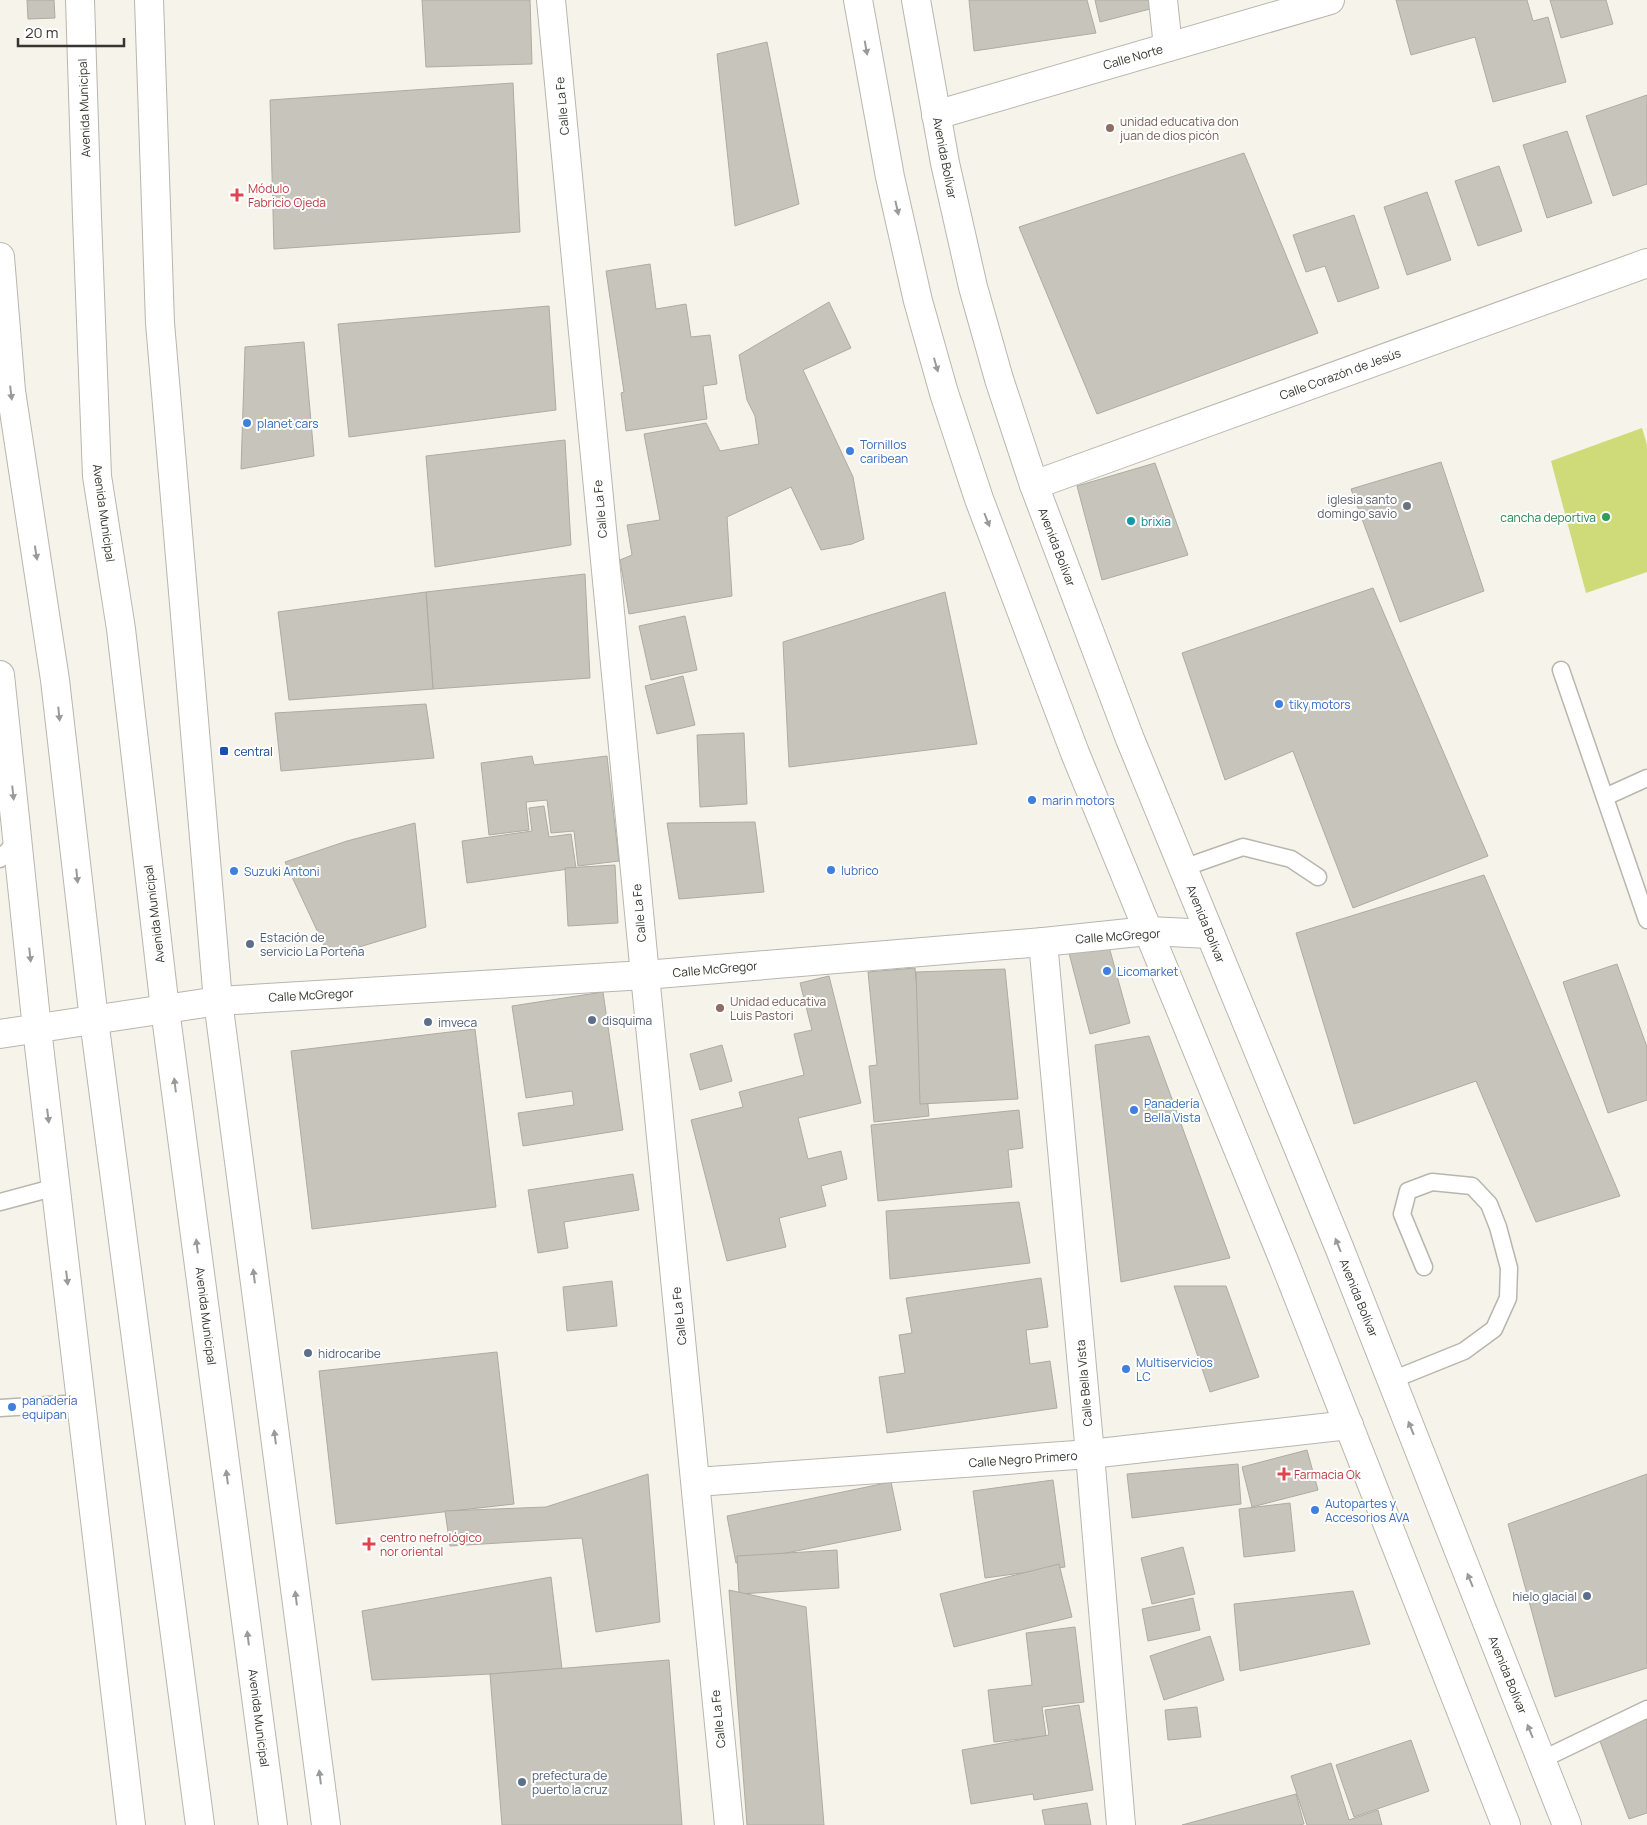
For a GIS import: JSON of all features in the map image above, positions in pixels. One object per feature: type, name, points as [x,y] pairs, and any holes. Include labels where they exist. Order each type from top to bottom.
[{"type":"main road","name":"Avenida Municipal","points":[[80,0],[97,476],[121,629],[165,1009],[273,1825]]},
{"type":"main road","points":[[149,0],[160,322],[218,1001],[326,1825]]},
{"type":"main road","name":"Calle La Fe","points":[[552,0],[645,975],[729,1825]]},
{"type":"main road","points":[[858,0],[890,177],[918,301],[944,393],[986,517],[1075,753],[1280,1252],[1506,1825]]},
{"type":"main road","name":"Avenida Bolívar","points":[[916,0],[945,163],[973,287],[999,379],[1034,485],[1130,739],[1392,1380],[1567,1825]]},
{"type":"main road","points":[[1163,0],[1168,47]]},
{"type":"main road","name":"Calle Norte","points":[[936,115],[1330,0]]},
{"type":"main road","points":[[0,257],[11,391],[55,680],[94,1020],[200,1825]]},
{"type":"main road","name":"Calle Corazón de Jesús","points":[[1034,485],[1647,263]]},
{"type":"main road","points":[[0,675],[9,849],[37,1029],[131,1825]]},
{"type":"main road","name":"Calle McGregor","points":[[0,1034],[218,1001],[645,975],[1043,942],[1148,931],[1210,934]]},
{"type":"main road","name":"Calle Bella Vista","points":[[1043,942],[1090,1454],[1121,1825]]},
{"type":"main road","name":"Calle Negro Primero","points":[[696,1482],[1090,1454],[1349,1425]]},
{"type":"lane","points":[[1561,670],[1647,920]]},
{"type":"lane","points":[[1605,797],[1647,778]]},
{"type":"lane","points":[[1183,868],[1243,847],[1290,859],[1318,876]]},
{"type":"lane","points":[[1392,1380],[1464,1351],[1494,1330],[1508,1298],[1509,1268],[1498,1227],[1489,1204],[1472,1186],[1432,1182],[1408,1191],[1402,1214],[1424,1267]]},
{"type":"lane","points":[[0,1202],[56,1187]]},
{"type":"lane","points":[[0,1408],[81,1403]]},
{"type":"lane","points":[[1541,1760],[1647,1709]]},
{"type":"green space","name":"cancha deportiva","points":[[1642,428],[1647,445],[1647,572],[1586,593],[1551,461]]},
{"type":"building","points":[[27,0],[54,0],[55,18],[28,19]]},
{"type":"building","points":[[422,0],[530,0],[532,64],[426,67]]},
{"type":"building","points":[[969,0],[1087,0],[1096,33],[974,51]]},
{"type":"building","points":[[1095,0],[1148,0],[1150,9],[1100,22]]},
{"type":"building","points":[[1396,0],[1527,0],[1533,21],[1548,17],[1566,82],[1493,102],[1475,37],[1411,55]]},
{"type":"building","points":[[1550,0],[1606,0],[1613,24],[1561,38]]},
{"type":"building","points":[[767,42],[799,204],[735,226],[717,54]]},
{"type":"building","points":[[513,83],[520,232],[274,249],[270,100]]},
{"type":"building","points":[[1647,95],[1647,184],[1613,196],[1586,116]]},
{"type":"building","points":[[1567,131],[1592,203],[1547,218],[1523,145]]},
{"type":"building","points":[[1244,153],[1318,333],[1097,414],[1019,227]]},
{"type":"building","points":[[1499,166],[1522,231],[1478,246],[1455,181]]},
{"type":"building","points":[[1427,192],[1451,260],[1407,275],[1384,207]]},
{"type":"building","points":[[1354,215],[1379,288],[1338,302],[1325,266],[1306,272],[1293,235]]},
{"type":"building","points":[[650,264],[656,309],[686,304],[691,337],[710,335],[717,384],[703,386],[707,419],[626,431],[621,393],[624,392],[606,271]]},
{"type":"building","points":[[829,302],[851,348],[803,370],[853,477],[864,539],[852,544],[821,550],[791,487],[727,517],[732,596],[629,614],[620,560],[632,555],[627,525],[660,520],[644,434],[706,423],[720,451],[759,444],[755,416],[747,400],[739,355]]},
{"type":"building","points":[[549,306],[556,410],[349,437],[338,324]]},
{"type":"building","points":[[304,342],[314,456],[241,469],[245,347]]},
{"type":"building","points":[[565,440],[571,545],[435,567],[426,456]]},
{"type":"building","points":[[1441,462],[1484,591],[1400,622],[1351,489]]},
{"type":"building","name":"brixia","points":[[1155,463],[1188,555],[1102,580],[1077,486]]},
{"type":"building","points":[[585,574],[590,678],[433,689],[426,592]]},
{"type":"building","points":[[1373,588],[1488,856],[1353,908],[1293,751],[1225,780],[1182,653]]},
{"type":"building","points":[[426,592],[433,689],[289,700],[278,612]]},
{"type":"building","points":[[945,592],[977,744],[789,767],[783,642]]},
{"type":"building","points":[[685,616],[697,670],[651,680],[639,626]]},
{"type":"building","points":[[683,676],[695,725],[657,734],[645,686]]},
{"type":"building","points":[[426,704],[434,758],[281,771],[275,713]]},
{"type":"building","points":[[744,733],[747,804],[700,807],[697,735]]},
{"type":"building","points":[[532,756],[534,765],[607,756],[619,861],[578,866],[574,831],[551,833],[547,800],[526,802],[529,830],[489,835],[481,763]]},
{"type":"building","points":[[544,806],[549,837],[571,834],[576,868],[467,883],[462,841],[532,831],[529,808]]},
{"type":"building","points":[[755,822],[764,892],[679,899],[667,823]]},
{"type":"building","points":[[415,823],[426,927],[329,956],[285,862],[347,841]]},
{"type":"building","points":[[615,865],[618,923],[568,926],[565,868]]},
{"type":"building","points":[[1484,875],[1620,1196],[1536,1222],[1476,1081],[1354,1124],[1296,933]]},
{"type":"building","points":[[1108,943],[1130,1023],[1090,1034],[1069,953]]},
{"type":"building","points":[[1617,964],[1647,1047],[1647,1100],[1608,1113],[1563,982]]},
{"type":"building","points":[[915,968],[929,1116],[874,1122],[869,1066],[877,1065],[868,972]]},
{"type":"building","points":[[1005,969],[1018,1099],[920,1104],[916,972]]},
{"type":"building","points":[[829,976],[861,1103],[798,1118],[808,1159],[841,1151],[847,1179],[821,1186],[826,1206],[779,1218],[786,1247],[727,1261],[691,1120],[743,1107],[739,1092],[804,1075],[794,1034],[812,1030],[800,983]]},
{"type":"building","points":[[603,992],[623,1130],[523,1146],[518,1113],[574,1105],[572,1091],[526,1098],[512,1006]]},
{"type":"building","points":[[475,1029],[496,1207],[312,1229],[291,1051]]},
{"type":"building","points":[[1149,1036],[1230,1258],[1121,1282],[1095,1045]]},
{"type":"building","points":[[722,1045],[732,1081],[700,1090],[690,1054]]},
{"type":"building","points":[[1019,1110],[1023,1148],[1008,1150],[1012,1187],[878,1201],[871,1125]]},
{"type":"building","points":[[633,1174],[639,1210],[564,1222],[568,1248],[538,1253],[528,1190]]},
{"type":"building","points":[[1019,1202],[1030,1263],[890,1279],[886,1211]]},
{"type":"building","points":[[1041,1278],[1048,1327],[1026,1330],[1030,1364],[1050,1361],[1057,1408],[887,1433],[879,1377],[905,1373],[899,1335],[912,1333],[906,1298]]},
{"type":"building","points":[[612,1281],[617,1326],[567,1331],[563,1287]]},
{"type":"building","points":[[1174,1286],[1226,1286],[1259,1377],[1210,1392]]},
{"type":"building","points":[[497,1352],[514,1504],[336,1524],[319,1371]]},
{"type":"building","points":[[1307,1450],[1318,1490],[1252,1507],[1242,1467]]},
{"type":"building","points":[[1238,1464],[1241,1504],[1132,1518],[1127,1474]]},
{"type":"building","points":[[648,1474],[660,1622],[596,1632],[582,1538],[450,1546],[445,1511],[546,1507]]},
{"type":"building","name":"hielo glacial","points":[[1647,1474],[1647,1668],[1555,1697],[1508,1524]]},
{"type":"building","points":[[1053,1480],[1065,1567],[985,1578],[973,1491]]},
{"type":"building","points":[[891,1482],[901,1530],[736,1563],[727,1516]]},
{"type":"building","points":[[1290,1503],[1295,1551],[1244,1557],[1239,1509]]},
{"type":"building","points":[[1183,1547],[1195,1594],[1152,1604],[1141,1558]]},
{"type":"building","points":[[837,1550],[839,1588],[739,1594],[737,1556]]},
{"type":"building","points":[[1059,1564],[1072,1617],[954,1647],[940,1594]]},
{"type":"building","points":[[551,1577],[562,1669],[372,1680],[362,1611]]},
{"type":"building","points":[[729,1590],[806,1607],[824,1825],[747,1825]]},
{"type":"building","points":[[1353,1591],[1370,1644],[1240,1671],[1234,1604]]},
{"type":"building","points":[[1193,1598],[1200,1630],[1148,1641],[1142,1609]]},
{"type":"building","points":[[1075,1627],[1084,1702],[1042,1707],[1046,1736],[994,1742],[988,1690],[1032,1685],[1026,1633]]},
{"type":"building","points":[[1210,1636],[1224,1680],[1164,1700],[1150,1656]]},
{"type":"building","points":[[669,1660],[682,1825],[502,1825],[490,1674]]},
{"type":"building","points":[[1079,1705],[1093,1790],[1034,1800],[1033,1794],[971,1804],[962,1750],[1049,1735],[1045,1710]]},
{"type":"building","points":[[1197,1707],[1201,1737],[1168,1740],[1165,1710]]},
{"type":"building","points":[[1647,1719],[1647,1813],[1629,1819],[1598,1736]]},
{"type":"building","points":[[1411,1740],[1429,1791],[1354,1817],[1336,1765]]},
{"type":"building","points":[[1331,1763],[1349,1820],[1378,1810],[1382,1825],[1307,1825],[1291,1776]]},
{"type":"building","points":[[1296,1794],[1304,1824],[1182,1825]]},
{"type":"building","points":[[1087,1803],[1091,1825],[1045,1825],[1042,1810]]},
{"type":"place","name":"unidad educativa don juan de dios picón","points":[[1110,128]]},
{"type":"place","name":"Módulo Fabricio Ojeda","points":[[237,195]]},
{"type":"place","name":"planet cars","points":[[247,423]]},
{"type":"place","name":"Tornillos caribean","points":[[850,451]]},
{"type":"place","name":"iglesia santo domingo savio","points":[[1407,506]]},
{"type":"place","name":"cancha deportiva","points":[[1606,517]]},
{"type":"place","name":"brixia","points":[[1131,521]]},
{"type":"place","name":"tiky motors","points":[[1279,704]]},
{"type":"place","name":"central","points":[[224,751]]},
{"type":"place","name":"marin motors","points":[[1032,800]]},
{"type":"place","name":"lubrico","points":[[831,870]]},
{"type":"place","name":"Suzuki Antoni","points":[[234,871]]},
{"type":"place","name":"Estación de servicio La Porteña","points":[[250,944]]},
{"type":"place","name":"Licomarket","points":[[1107,971]]},
{"type":"place","name":"Unidad educativa Luis Pastori","points":[[720,1008]]},
{"type":"place","name":"disquima","points":[[592,1020]]},
{"type":"place","name":"imveca","points":[[428,1022]]},
{"type":"place","name":"Panadería Bella Vista","points":[[1134,1110]]},
{"type":"place","name":"hidrocaribe","points":[[308,1353]]},
{"type":"place","name":"Multiservicios LC","points":[[1126,1369]]},
{"type":"place","name":"panadería equipan","points":[[12,1407]]},
{"type":"place","name":"Farmacia Ok","points":[[1284,1474]]},
{"type":"place","name":"Autopartes y Accesorios AVA","points":[[1315,1510]]},
{"type":"place","name":"centro nefrológico nor oriental","points":[[369,1544]]},
{"type":"place","name":"hielo glacial","points":[[1587,1596]]},
{"type":"place","name":"prefectura de puerto la cruz","points":[[522,1782]]}]
